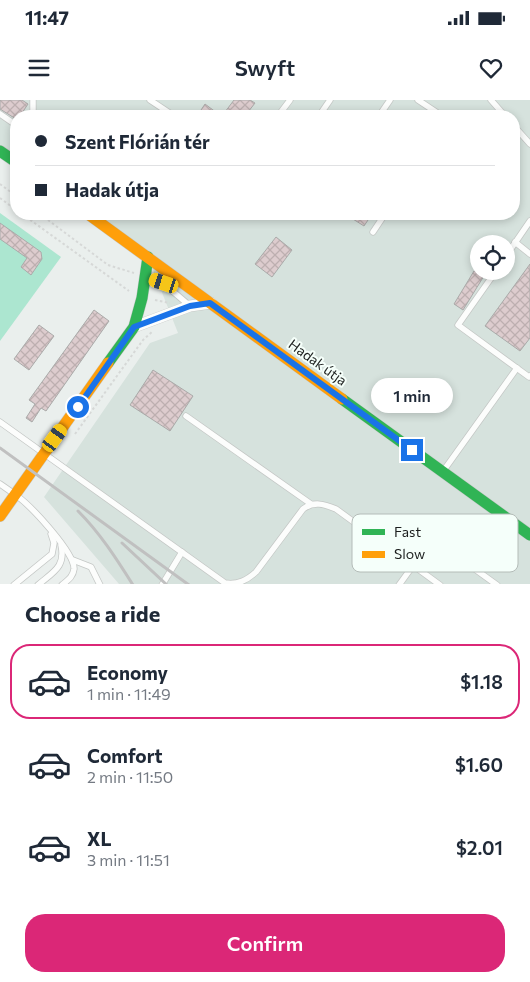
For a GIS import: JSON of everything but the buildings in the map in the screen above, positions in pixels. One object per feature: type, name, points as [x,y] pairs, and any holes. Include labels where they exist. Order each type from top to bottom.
[{"type":"main road","name":"Hadak útja","points":[[96,220],[501,514]]},
{"type":"main road","points":[[0,516],[134,327],[142,298],[148,257]]},
{"type":"main road","name":"Hadak útja","points":[[518,526],[530,535]]},
{"type":"street","points":[[134,327],[190,306],[210,303]]},
{"type":"lane","points":[[150,100],[165,110]]},
{"type":"lane","points":[[418,100],[433,110]]},
{"type":"lane","points":[[491,100],[500,110]]},
{"type":"lane","points":[[520,133],[530,144]]},
{"type":"lane","points":[[373,232],[381,220]]},
{"type":"lane","points":[[530,222],[516,242],[530,254]]},
{"type":"lane","points":[[145,277],[164,283],[190,306]]},
{"type":"lane","points":[[490,280],[458,326],[530,376]]},
{"type":"lane","points":[[442,472],[517,368]]},
{"type":"lane","points":[[186,416],[311,504]]},
{"type":"lane","points":[[0,422],[225,583],[238,583],[248,580],[256,572],[302,509],[311,504],[317,503],[336,509],[352,521]]},
{"type":"lane","points":[[0,484],[26,503],[61,542],[73,560],[74,570],[71,578],[62,584]]},
{"type":"lane","points":[[14,584],[52,554],[54,543],[51,531]]},
{"type":"lane","points":[[38,584],[59,567],[62,562],[63,551],[61,542]]},
{"type":"lane","points":[[162,584],[182,552]]},
{"type":"lane","points":[[73,560],[91,567],[100,584]]},
{"type":"lane","points":[[399,584],[408,572]]},
{"type":"lane","points":[[423,572],[440,584]]},
{"type":"lane","points":[[480,572],[497,584]]},
{"type":"path","points":[[30,220],[115,282],[142,298],[171,303]]},
{"type":"path","points":[[48,220],[108,265],[145,277]]},
{"type":"path","points":[[73,437],[143,340],[155,330]]},
{"type":"shaded area","points":[[0,100],[530,100],[530,584],[119,584],[44,497],[150,343],[178,333],[148,257],[95,220],[520,220],[520,110],[10,110],[10,160],[0,153]]},
{"type":"green space","points":[[0,213],[61,257],[0,341]]},
{"type":"railway","points":[[0,448],[188,584]]},
{"type":"railway","points":[[78,511],[101,537],[132,584]]},
{"type":"railway","points":[[122,543],[166,584]]},
{"type":"traffic: fast","points":[[0,151],[10,158]]},
{"type":"traffic: fast","points":[[108,363],[134,327],[142,298],[148,257]]},
{"type":"traffic: fast","points":[[342,399],[501,514]]},
{"type":"traffic: fast","points":[[518,526],[530,535]]},
{"type":"traffic: slow","points":[[96,220],[342,399]]},
{"type":"traffic: slow","points":[[0,516],[108,363]]},
{"type":"route","points":[[78,407],[134,327],[190,306],[210,303],[412,450]]}]
